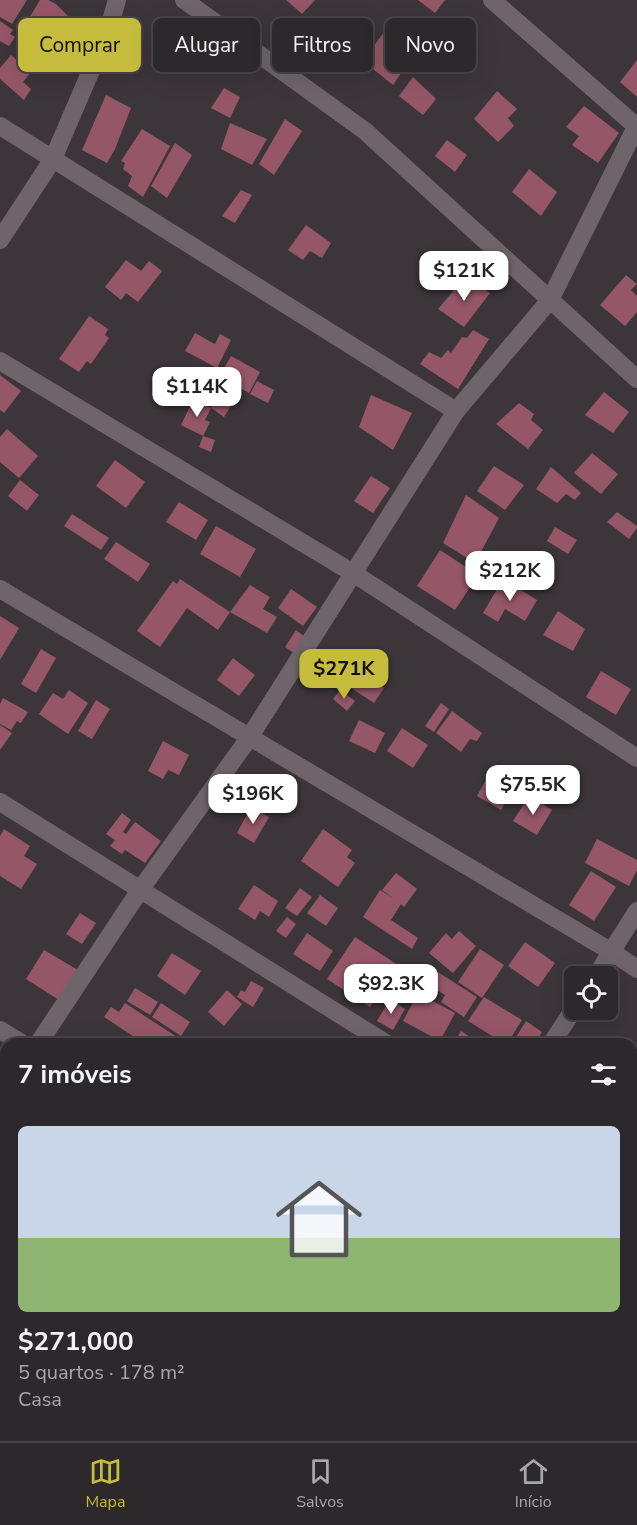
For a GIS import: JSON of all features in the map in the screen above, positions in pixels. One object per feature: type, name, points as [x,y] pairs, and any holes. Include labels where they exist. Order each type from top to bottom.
[{"type":"street","points":[[0,240],[53,159],[108,31],[117,0]]},
{"type":"street","points":[[184,0],[365,131],[637,379]]},
{"type":"street","points":[[42,1038],[140,890],[249,738],[456,411],[550,300],[637,126],[492,0]]},
{"type":"street","points":[[0,126],[456,411]]},
{"type":"street","points":[[0,362],[353,573],[637,758]]},
{"type":"street","points":[[0,589],[637,969]]},
{"type":"street","points":[[0,802],[377,1038]]},
{"type":"street","points":[[603,966],[637,911]]},
{"type":"street","points":[[555,1038],[567,1020]]},
{"type":"street","points":[[0,1030],[13,1038]]},
{"type":"building","points":[[0,0],[27,0],[12,24],[0,17]]},
{"type":"building","points":[[40,0],[48,0],[56,4],[70,18],[29,18]]},
{"type":"building","points":[[286,0],[315,0],[302,14]]},
{"type":"building","points":[[418,0],[445,0],[435,13]]},
{"type":"building","points":[[0,21],[13,30],[10,34],[15,37],[9,46],[0,41]]},
{"type":"building","points":[[384,32],[385,72],[402,72],[393,85],[373,69],[373,47]]},
{"type":"building","points":[[11,55],[18,61],[18,72],[31,72],[23,82],[31,89],[24,100],[0,79],[0,68]]},
{"type":"building","points":[[637,60],[637,97],[620,82]]},
{"type":"building","points":[[413,77],[436,99],[423,115],[399,96]]},
{"type":"building","points":[[224,88],[240,97],[230,118],[211,108]]},
{"type":"building","points":[[497,91],[517,109],[508,118],[514,126],[498,142],[474,119]]},
{"type":"building","points":[[106,95],[131,108],[107,163],[82,150]]},
{"type":"building","points":[[584,106],[619,133],[598,163],[572,145],[579,136],[566,127]]},
{"type":"building","points":[[285,119],[302,131],[274,175],[259,164]]},
{"type":"building","points":[[230,123],[267,139],[252,165],[221,149]]},
{"type":"building","points":[[142,129],[170,146],[143,197],[128,186],[132,176],[123,169],[125,163],[121,161]]},
{"type":"building","points":[[447,140],[467,155],[455,172],[435,156]]},
{"type":"building","points":[[175,143],[192,155],[167,198],[151,186]]},
{"type":"building","points":[[529,169],[557,192],[541,216],[512,192]]},
{"type":"building","points":[[241,190],[252,195],[235,223],[222,216]]},
{"type":"building","points":[[306,225],[331,243],[322,258],[310,251],[303,260],[288,250]]},
{"type":"building","points":[[126,260],[141,271],[149,261],[162,271],[138,302],[126,293],[121,300],[105,287]]},
{"type":"building","points":[[626,275],[637,284],[631,290],[637,296],[637,312],[625,326],[600,305]]},
{"type":"building","points":[[465,277],[490,293],[464,327],[438,309]]},
{"type":"building","points":[[89,316],[108,329],[105,335],[109,338],[91,364],[87,361],[79,372],[59,359]]},
{"type":"building","points":[[473,330],[489,339],[458,389],[420,364],[429,352],[441,358],[448,350],[451,353],[462,337],[467,338]]},
{"type":"building","points":[[195,333],[215,344],[220,334],[231,340],[217,368],[185,351]]},
{"type":"building","points":[[231,356],[260,372],[249,393],[219,377]]},
{"type":"building","points":[[0,375],[21,391],[4,413],[0,410]]},
{"type":"building","points":[[213,378],[238,394],[224,417],[211,408],[213,404],[202,397]]},
{"type":"building","points":[[257,381],[274,390],[268,403],[250,394]]},
{"type":"building","points":[[604,392],[629,412],[613,433],[585,415]]},
{"type":"building","points":[[371,395],[412,413],[393,450],[359,427]]},
{"type":"building","points":[[193,400],[211,408],[205,420],[210,422],[203,436],[181,425]]},
{"type":"building","points":[[519,403],[534,414],[531,420],[543,430],[528,449],[496,424]]},
{"type":"building","points":[[7,429],[38,456],[19,478],[0,462],[0,437]]},
{"type":"building","points":[[203,436],[215,440],[211,452],[199,447]]},
{"type":"building","points":[[592,453],[618,474],[601,494],[574,473]]},
{"type":"building","points":[[115,460],[145,482],[126,508],[96,486]]},
{"type":"building","points":[[494,466],[524,485],[505,510],[477,491]]},
{"type":"building","points":[[551,467],[581,493],[575,500],[566,494],[557,503],[536,489]]},
{"type":"building","points":[[371,476],[390,488],[373,513],[354,501]]},
{"type":"building","points":[[20,480],[39,495],[27,511],[8,496]]},
{"type":"building","points":[[466,495],[499,518],[475,563],[443,543]]},
{"type":"building","points":[[179,502],[208,520],[196,540],[166,522]]},
{"type":"building","points":[[617,512],[637,526],[629,539],[607,522]]},
{"type":"building","points":[[72,514],[109,538],[101,550],[64,526]]},
{"type":"building","points":[[216,526],[256,549],[240,577],[200,554]]},
{"type":"building","points":[[555,527],[577,540],[568,554],[547,541]]},
{"type":"building","points":[[116,542],[150,564],[138,582],[104,559]]},
{"type":"building","points":[[440,550],[478,575],[455,610],[417,586]]},
{"type":"building","points":[[180,579],[230,612],[218,630],[187,608],[160,647],[137,631],[173,581],[177,584]]},
{"type":"building","points":[[503,579],[537,600],[525,621],[505,609],[498,622],[483,613]]},
{"type":"building","points":[[250,585],[270,597],[263,609],[277,617],[267,633],[230,612]]},
{"type":"building","points":[[291,589],[317,607],[303,626],[278,608]]},
{"type":"building","points":[[558,611],[585,629],[573,651],[543,635]]},
{"type":"building","points":[[0,616],[19,628],[0,660]]},
{"type":"building","points":[[296,630],[309,640],[298,656],[285,647]]},
{"type":"building","points":[[41,649],[56,658],[36,693],[21,684]]},
{"type":"building","points":[[233,658],[255,675],[239,696],[217,680]]},
{"type":"building","points":[[358,671],[384,688],[374,703],[348,686]]},
{"type":"building","points":[[601,671],[631,689],[616,715],[586,697]]},
{"type":"building","points":[[69,690],[88,703],[68,734],[39,714],[53,693],[63,699]]},
{"type":"building","points":[[340,690],[355,701],[347,711],[333,699]]},
{"type":"building","points":[[3,698],[28,712],[21,723],[17,721],[11,730],[0,724],[0,704]]},
{"type":"building","points":[[96,700],[110,709],[92,739],[78,731]]},
{"type":"building","points":[[441,703],[449,709],[434,732],[425,726]]},
{"type":"building","points":[[452,711],[482,733],[477,741],[470,739],[461,752],[436,733]]},
{"type":"building","points":[[359,720],[385,733],[375,753],[349,741]]},
{"type":"building","points":[[0,725],[12,733],[0,750]]},
{"type":"building","points":[[402,728],[428,745],[413,768],[387,751]]},
{"type":"building","points":[[163,741],[189,755],[179,775],[168,770],[163,779],[148,771]]},
{"type":"building","points":[[488,776],[512,791],[501,810],[477,796]]},
{"type":"building","points":[[529,796],[552,810],[537,835],[513,821]]},
{"type":"building","points":[[251,807],[269,817],[254,843],[237,833]]},
{"type":"building","points":[[122,813],[131,820],[123,832],[126,834],[135,822],[161,841],[145,863],[125,850],[122,854],[110,846],[115,840],[106,834]]},
{"type":"building","points":[[4,829],[30,846],[24,856],[37,864],[21,889],[0,876],[0,836]]},
{"type":"building","points":[[323,829],[352,850],[347,857],[355,863],[338,887],[301,861]]},
{"type":"building","points":[[597,839],[637,860],[637,870],[629,886],[585,863]]},
{"type":"building","points":[[591,871],[616,887],[594,921],[569,905]]},
{"type":"building","points":[[396,873],[417,889],[404,907],[401,904],[391,920],[418,938],[412,949],[363,917],[380,890],[393,898],[382,890]]},
{"type":"building","points":[[254,885],[278,901],[269,917],[260,911],[255,920],[238,909]]},
{"type":"building","points":[[300,888],[312,897],[297,916],[285,908]]},
{"type":"building","points":[[320,895],[338,908],[326,926],[307,913]]},
{"type":"building","points":[[80,913],[96,923],[82,944],[66,934]]},
{"type":"building","points":[[287,917],[296,924],[286,938],[276,931]]},
{"type":"building","points":[[459,931],[476,946],[453,973],[429,953],[446,933],[452,939]]},
{"type":"building","points":[[307,933],[333,951],[320,971],[293,954]]},
{"type":"building","points":[[355,937],[398,965],[370,1007],[327,979]]},
{"type":"building","points":[[525,942],[555,963],[538,987],[508,966]]},
{"type":"building","points":[[480,949],[504,965],[482,998],[458,982]]},
{"type":"building","points":[[44,950],[78,970],[59,1000],[26,979]]},
{"type":"building","points":[[172,953],[201,971],[185,995],[157,976]]},
{"type":"building","points":[[433,969],[477,997],[464,1017],[441,1002],[445,995],[424,982]]},
{"type":"building","points":[[251,981],[264,988],[253,1007],[237,997],[241,990],[245,992]]},
{"type":"building","points":[[135,988],[158,1002],[150,1015],[127,1001]]},
{"type":"building","points":[[227,990],[242,1004],[224,1026],[208,1012]]},
{"type":"building","points":[[418,993],[455,1013],[442,1038],[434,1038],[403,1021]]},
{"type":"building","points":[[484,997],[522,1020],[511,1038],[495,1038],[468,1021]]},
{"type":"building","points":[[390,999],[405,1009],[393,1030],[377,1021]]},
{"type":"building","points":[[125,1003],[178,1038],[136,1038],[104,1017],[111,1007],[119,1012]]},
{"type":"building","points":[[161,1003],[190,1022],[181,1036],[152,1017]]},
{"type":"building","points":[[526,1021],[542,1032],[538,1038],[516,1037]]},
{"type":"building","points":[[461,1031],[472,1038],[457,1038]]}]
